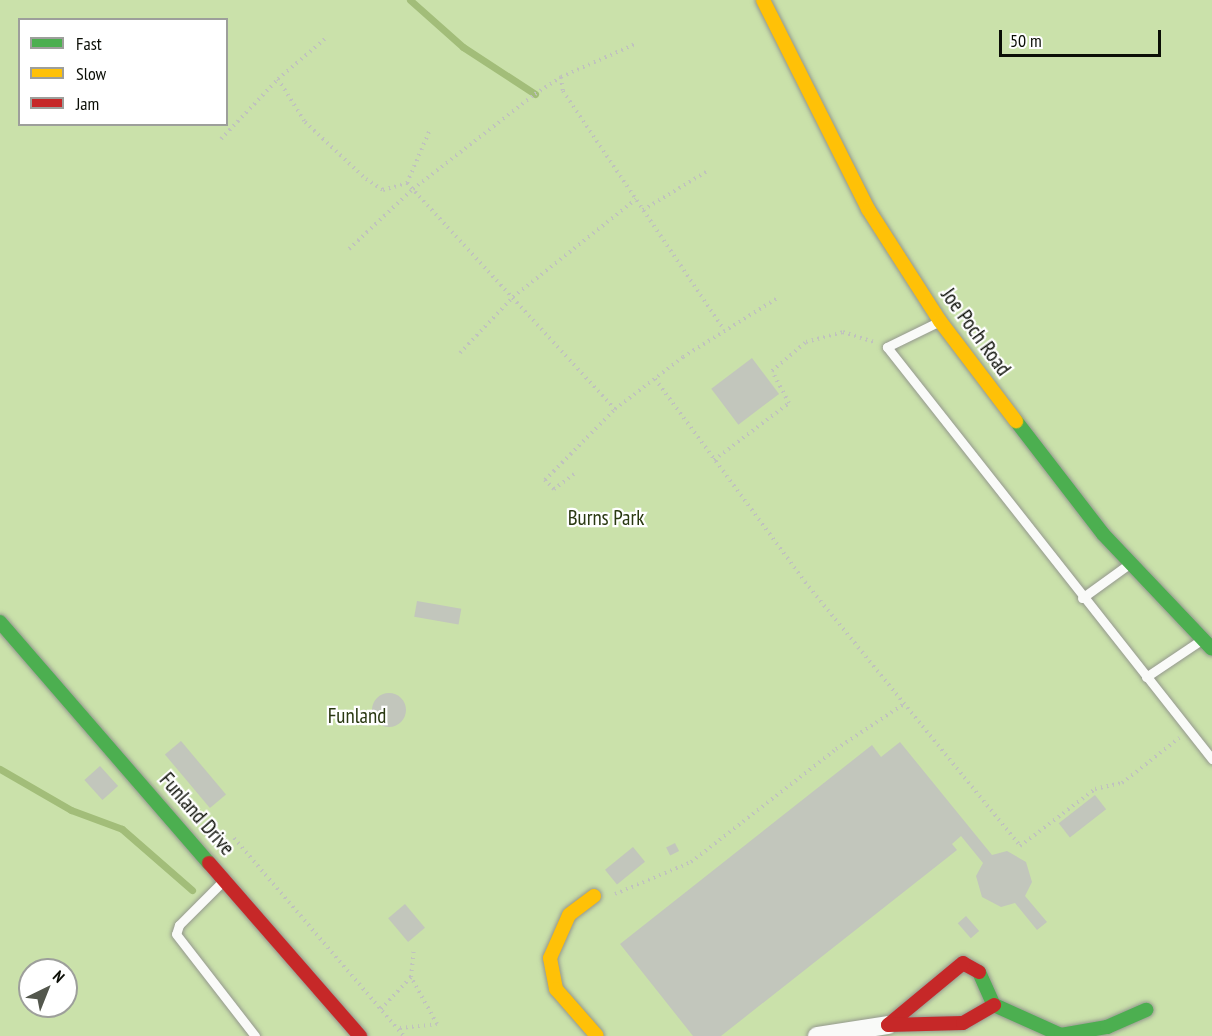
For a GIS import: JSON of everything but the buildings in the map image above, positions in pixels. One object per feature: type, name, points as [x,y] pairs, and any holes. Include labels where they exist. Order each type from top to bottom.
[{"type":"street","name":"Joe Poch Road","points":[[763,0],[868,209],[940,321],[1129,564],[1207,644]]},
{"type":"street","name":"Funland Drive","points":[[0,622],[226,879],[360,1036]]},
{"type":"street","points":[[590,1034],[556,989],[550,958],[569,915],[594,896]]},
{"type":"street","points":[[888,1025],[963,963],[978,969],[994,1005],[1061,1035],[1107,1027],[1146,1010]]},
{"type":"street","points":[[817,1036],[888,1025],[963,1023],[994,1005]]},
{"type":"lane","points":[[940,321],[887,347],[1212,759]]},
{"type":"lane","points":[[1082,597],[1129,564]]},
{"type":"lane","points":[[1146,677],[1207,644]]},
{"type":"lane","points":[[226,879],[179,925],[176,934],[255,1036]]},
{"type":"path","points":[[221,139],[278,80],[327,37]]},
{"type":"path","points":[[349,249],[413,189],[561,77],[635,44]]},
{"type":"path","points":[[561,77],[563,91],[724,330]]},
{"type":"path","points":[[278,80],[305,122],[366,179],[383,190],[407,183]]},
{"type":"path","points":[[407,183],[429,132]]},
{"type":"path","points":[[643,210],[709,170]]},
{"type":"path","points":[[407,183],[615,409]]},
{"type":"path","points":[[460,353],[513,297],[636,199]]},
{"type":"path","points":[[574,474],[554,489],[545,480],[615,409],[724,330],[779,297]]},
{"type":"path","points":[[714,460],[789,403],[772,371],[806,342],[843,332],[887,347]]},
{"type":"path","points":[[655,380],[714,460],[904,704],[1020,846],[1095,789],[1122,783],[1189,730]]},
{"type":"path","points":[[594,896],[633,890],[692,862],[836,749],[904,704]]},
{"type":"path","points":[[234,838],[404,1036]]},
{"type":"path","points":[[399,1028],[438,1024],[411,977],[414,948]]},
{"type":"path","points":[[381,1008],[411,977]]},
{"type":"green space","name":"Burns Park","points":[[0,0],[1212,0],[1212,1036],[0,1036]]},
{"type":"waterway","points":[[410,0],[463,47],[535,94]]},
{"type":"waterway","points":[[0,769],[71,810],[122,829],[192,890]]},
{"type":"traffic: fast","points":[[1016,421],[1103,534],[1212,649]]},
{"type":"traffic: fast","points":[[0,622],[209,863]]},
{"type":"traffic: fast","points":[[979,972],[994,1005],[1061,1035],[1107,1027],[1146,1010]]},
{"type":"traffic: slow","points":[[763,0],[868,209],[940,321],[1016,421]]},
{"type":"traffic: slow","points":[[594,896],[569,915],[550,958],[556,989],[597,1036]]},
{"type":"traffic: jam","points":[[209,863],[360,1036]]},
{"type":"traffic: jam","points":[[979,972],[963,963],[888,1025],[963,1023],[994,1005]]},
{"type":"park label","name":"Funland","points":[[357,716]]}]
